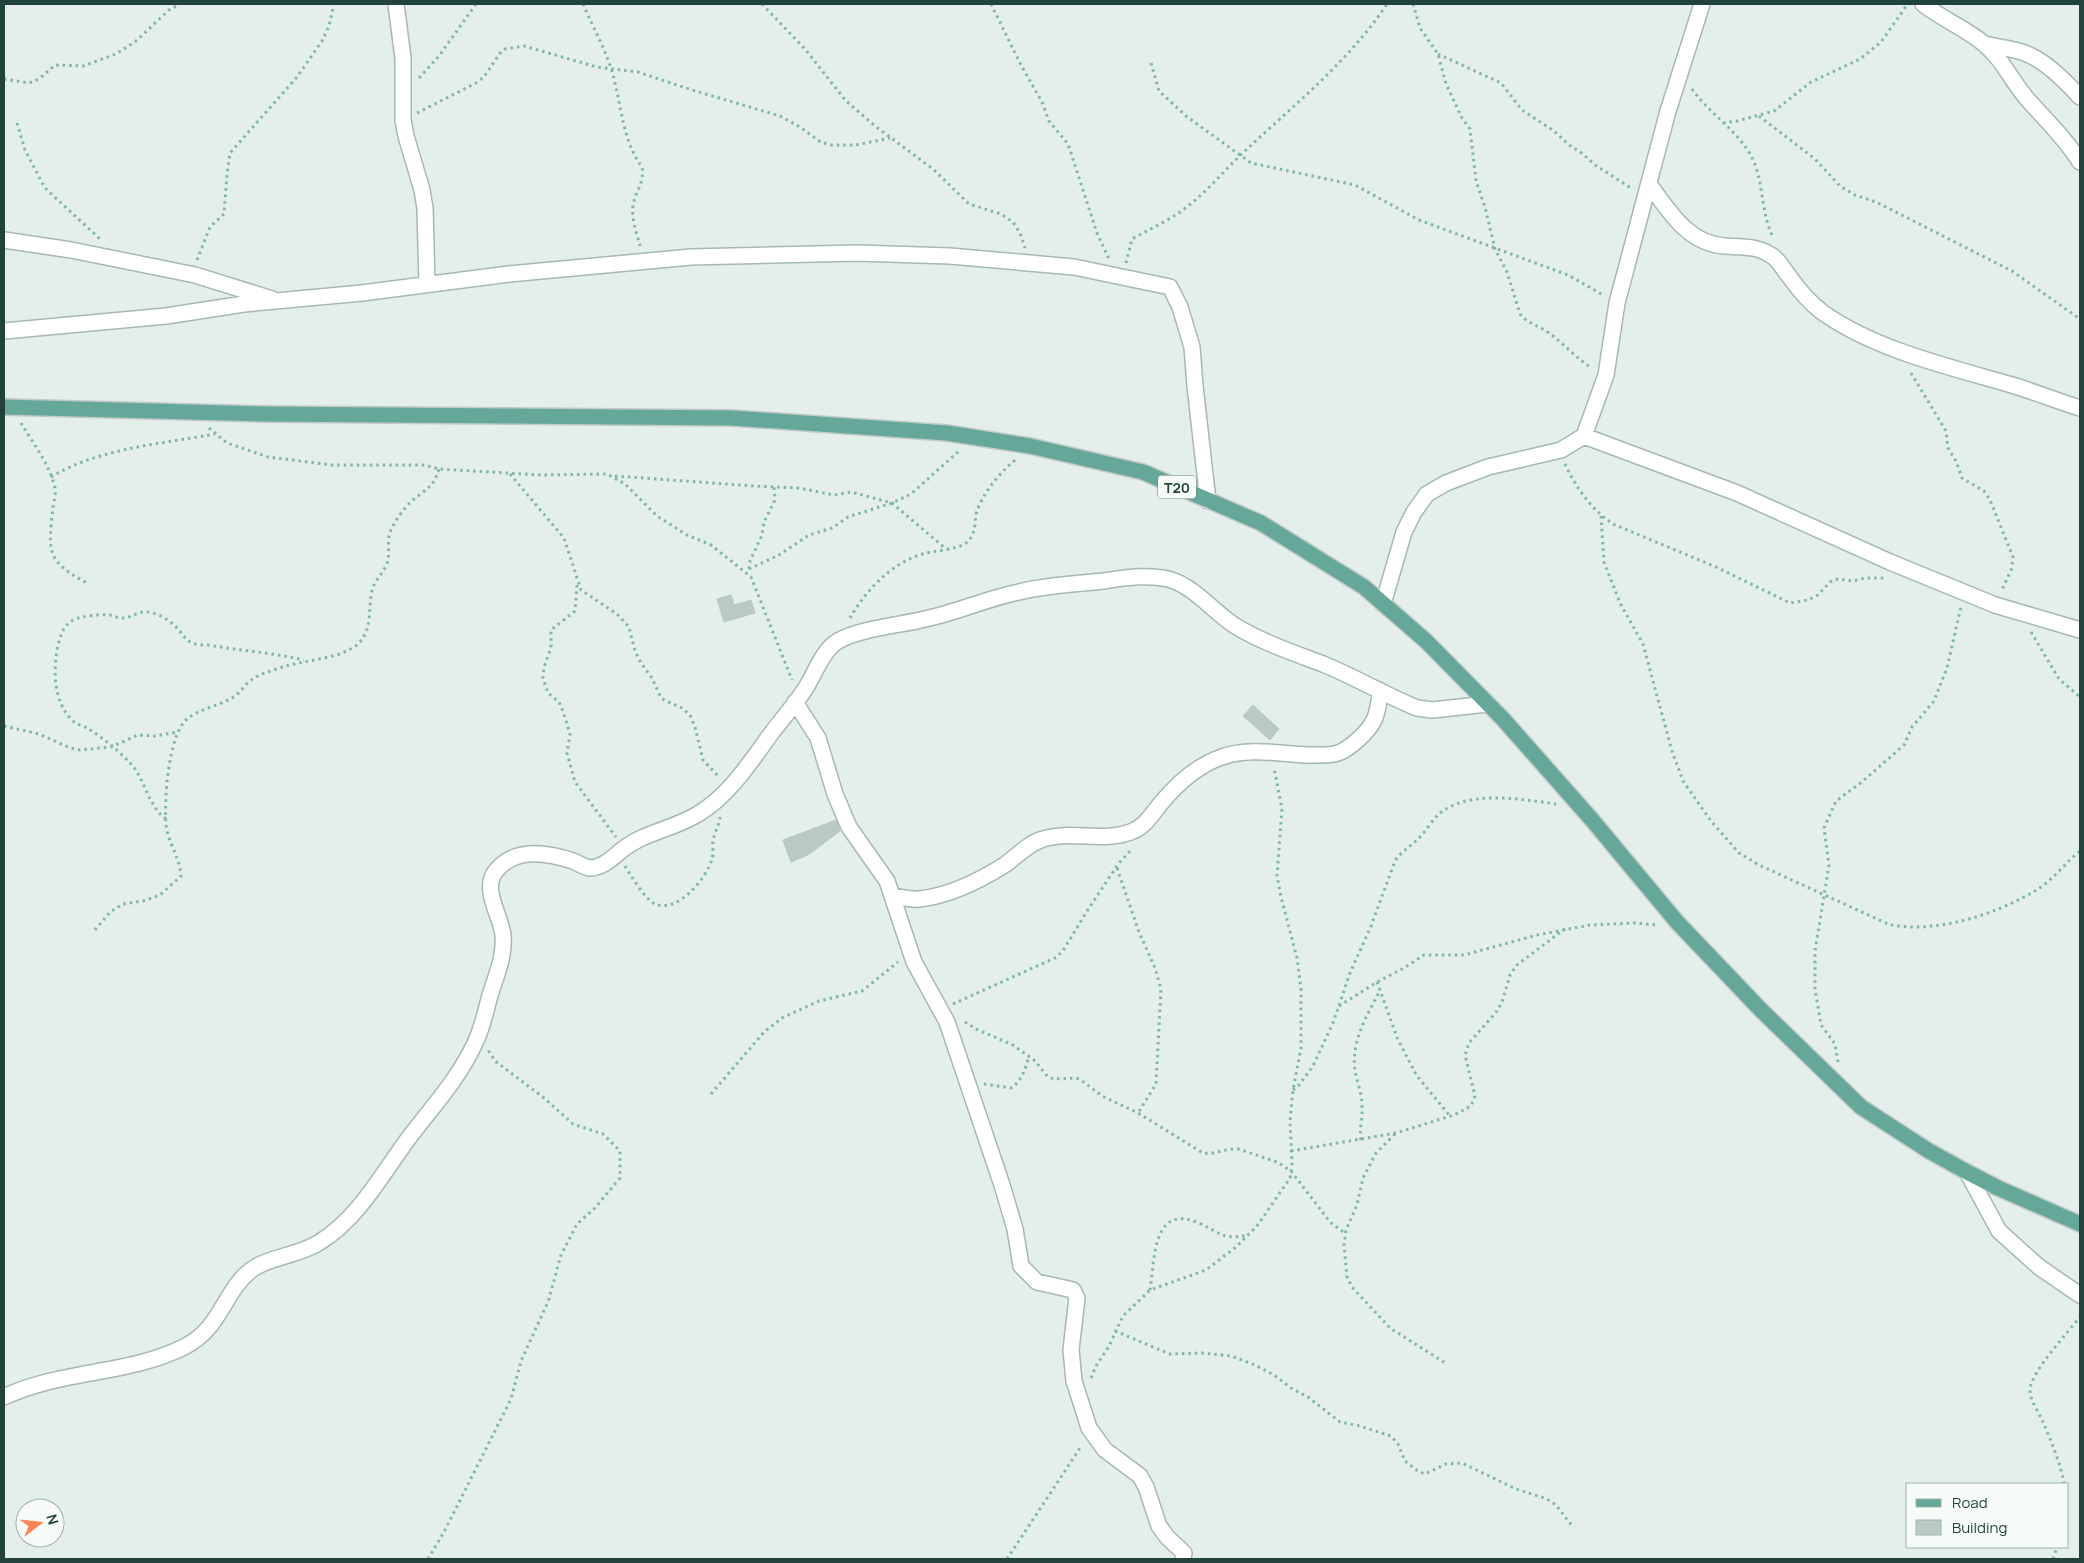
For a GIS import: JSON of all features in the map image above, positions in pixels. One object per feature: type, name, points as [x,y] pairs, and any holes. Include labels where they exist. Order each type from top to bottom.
[{"type":"main road","name":"T20","points":[[8,407],[190,412],[732,418],[947,433],[1030,446],[1142,472],[1261,524],[1364,587],[1426,641],[1488,704],[1581,807],[1684,929],[1761,1010],[1861,1107],[1929,1151],[1967,1172],[1998,1188],[2080,1224]]},
{"type":"street","points":[[396,4],[403,58],[403,120],[425,208],[427,284]]},
{"type":"street","points":[[1383,604],[1404,532],[1414,512],[1427,494],[1446,482],[1488,467],[1560,450],[1584,436],[1606,375],[1617,303],[1668,111],[1702,4]]},
{"type":"street","points":[[1923,4],[1940,17],[1984,44],[2001,62],[2027,99],[2055,129],[2080,162]]},
{"type":"street","points":[[1984,44],[2022,52],[2035,58],[2055,72],[2080,97]]},
{"type":"street","points":[[1648,189],[1682,228],[1700,240],[1723,246],[1743,247],[1766,252],[1776,258],[1804,296],[1822,312],[1854,330],[1895,350],[2080,408]]},
{"type":"street","points":[[4,240],[71,250],[195,275],[281,301]]},
{"type":"street","points":[[4,331],[166,316],[244,304],[643,261],[857,253],[950,256],[1074,267],[1170,286],[1180,307],[1192,346],[1196,402],[1208,500]]},
{"type":"street","points":[[1584,436],[1737,494],[1890,562],[1964,592],[2022,613],[2080,630]]},
{"type":"street","points":[[4,1397],[16,1391],[43,1383],[125,1366],[184,1346],[199,1338],[214,1322],[238,1285],[249,1272],[258,1266],[297,1254],[315,1246],[339,1228],[355,1211],[464,1067],[479,1035],[493,985],[500,970],[502,955],[502,931],[491,889],[491,880],[496,871],[512,857],[526,854],[561,857],[590,868],[602,865],[642,838],[693,818],[716,803],[797,700],[826,652],[836,641],[857,633],[935,617],[1019,592],[1058,585],[1120,578],[1162,578],[1173,580],[1186,587],[1221,616],[1241,629],[1417,708],[1432,710],[1488,704]]},
{"type":"street","points":[[892,896],[917,899],[934,896],[958,887],[984,876],[1043,839],[1057,836],[1101,836],[1134,830],[1148,820],[1179,782],[1220,757],[1238,753],[1270,752],[1321,755],[1338,753],[1355,743],[1374,721],[1381,691]]},
{"type":"street","points":[[797,700],[818,738],[843,816],[857,840],[887,881],[912,954],[947,1022],[1002,1185],[1014,1229],[1021,1266],[1037,1282],[1073,1290],[1077,1298],[1072,1350],[1074,1381],[1089,1428],[1105,1450],[1140,1476],[1159,1526],[1167,1537],[1184,1553],[1183,1559]]},
{"type":"street","points":[[1967,1172],[1999,1231],[2039,1267],[2080,1295]]},
{"type":"path","points":[[4,79],[29,83],[39,79],[55,65],[83,66],[116,54],[136,41],[169,10],[180,4]]},
{"type":"path","points":[[195,275],[197,259],[213,223],[222,218],[224,214],[230,153],[297,77],[318,47],[327,33],[334,4]]},
{"type":"path","points":[[403,95],[439,56],[476,4]]},
{"type":"path","points":[[583,4],[597,32],[610,67],[631,148],[643,171],[641,184],[633,207],[633,219],[643,261]]},
{"type":"path","points":[[762,4],[805,49],[846,101],[890,138],[932,169],[969,204],[1001,214],[1013,222],[1020,233],[1028,263]]},
{"type":"path","points":[[991,4],[1021,66],[1042,102],[1049,121],[1068,144],[1097,233],[1105,253],[1119,275],[1126,262],[1132,238],[1171,218],[1213,185],[1240,155],[1340,61],[1377,19],[1387,4]]},
{"type":"path","points":[[1413,4],[1420,28],[1438,54],[1446,84],[1462,118],[1470,129],[1476,181],[1485,207],[1495,249],[1507,272],[1520,314],[1524,319],[1546,331],[1585,364],[1606,375]]},
{"type":"path","points":[[1722,123],[1774,111],[1811,82],[1871,52],[1881,42],[1908,4]]},
{"type":"path","points":[[403,120],[434,106],[476,83],[484,77],[500,53],[505,49],[524,46],[597,66],[638,72],[780,116],[800,126],[819,141],[830,145],[856,146],[890,138]]},
{"type":"path","points":[[1438,54],[1501,83],[1522,110],[1554,131],[1568,145],[1583,154],[1609,175],[1628,187],[1648,189]]},
{"type":"path","points":[[1150,63],[1159,90],[1186,116],[1250,163],[1355,185],[1419,220],[1568,274],[1617,303]]},
{"type":"path","points":[[1681,72],[1695,94],[1737,138],[1754,161],[1766,224],[1774,240]]},
{"type":"path","points":[[1759,116],[1814,159],[1840,186],[1855,195],[1876,202],[2012,271],[2080,319]]},
{"type":"path","points":[[17,124],[25,150],[45,188],[107,244]]},
{"type":"path","points":[[1910,371],[1946,430],[1948,448],[1956,461],[1960,474],[1984,491],[2014,556],[2012,568],[1995,604]]},
{"type":"path","points":[[8,407],[51,477],[56,490],[51,552],[66,571],[87,583]]},
{"type":"path","points":[[190,412],[227,443],[268,456],[332,464],[424,465],[439,469],[509,474],[607,474],[612,476],[625,484],[657,516],[687,535],[711,545],[748,574],[758,594],[797,700]]},
{"type":"path","points":[[51,477],[74,464],[95,458],[216,434]]},
{"type":"path","points":[[749,569],[779,555],[809,535],[832,528],[848,517],[892,503],[911,494],[974,437]]},
{"type":"path","points":[[836,641],[856,607],[879,579],[900,563],[923,554],[966,543],[973,534],[976,511],[992,482],[1030,446]]},
{"type":"path","points":[[1560,450],[1566,466],[1579,489],[1601,516],[1616,525],[1716,567],[1790,603],[1808,600],[1818,595],[1830,582],[1838,579],[1853,581],[1864,578],[1889,577]]},
{"type":"path","points":[[95,930],[110,912],[123,904],[160,896],[181,876],[166,820],[168,783],[173,748],[180,726],[188,718],[234,697],[249,682],[260,675],[305,660],[321,659],[342,653],[357,645],[366,633],[370,622],[370,606],[374,586],[388,559],[390,531],[400,514],[412,500],[428,490],[435,482],[439,469]]},
{"type":"path","points":[[509,474],[564,538],[575,568],[577,582],[575,611],[551,630],[551,648],[544,667],[543,678],[548,693],[558,702],[563,711],[570,734],[567,753],[574,782],[621,851],[648,898],[654,904],[676,903],[692,891],[708,868],[712,858],[713,839],[726,791],[716,775],[703,760],[690,715],[660,696],[652,678],[635,651],[629,627],[617,614],[581,590],[577,582]]},
{"type":"path","points":[[612,476],[799,488],[834,495],[851,492],[892,503],[946,548]]},
{"type":"path","points":[[748,574],[750,560],[762,535],[764,522],[775,500],[774,487]]},
{"type":"path","points":[[1601,516],[1604,562],[1620,603],[1643,644],[1672,751],[1683,781],[1739,853],[1759,865],[1888,924],[1904,927],[1947,924],[1993,911],[2020,900],[2040,888],[2080,851]]},
{"type":"path","points":[[1842,1089],[1835,1044],[1821,1025],[1815,989],[1815,951],[1829,865],[1824,832],[1826,820],[1836,801],[1863,781],[1904,745],[1912,727],[1934,702],[1947,668],[1964,592]]},
{"type":"path","points":[[166,820],[157,812],[144,782],[130,763],[89,729],[73,722],[59,698],[54,665],[62,630],[71,621],[110,615],[122,618],[150,612],[160,615],[175,626],[183,637],[193,644],[274,653],[305,660]]},
{"type":"path","points":[[2022,613],[2050,667],[2059,679],[2080,697]]},
{"type":"path","points":[[4,726],[39,734],[70,748],[80,750],[111,746],[138,735],[155,736],[178,732]]},
{"type":"path","points":[[1082,1405],[1096,1366],[1109,1346],[1125,1314],[1150,1290],[1206,1270],[1249,1235],[1258,1226],[1290,1178],[1292,1151],[1290,1120],[1293,1090],[1301,1048],[1301,989],[1297,958],[1277,876],[1282,809],[1279,786],[1270,752]]},
{"type":"path","points":[[1293,1090],[1313,1066],[1333,1023],[1350,973],[1395,861],[1401,852],[1420,837],[1438,815],[1465,800],[1485,798],[1581,807]]},
{"type":"path","points":[[953,1011],[949,1006],[1057,957],[1117,867],[1133,848]]},
{"type":"path","points":[[1117,867],[1161,989],[1156,1084],[1138,1113]]},
{"type":"path","points":[[1338,1006],[1424,956],[1464,955],[1566,928],[1635,923],[1684,929]]},
{"type":"path","points":[[1292,1151],[1396,1133],[1466,1110],[1474,1103],[1476,1096],[1465,1055],[1469,1043],[1498,1011],[1510,975],[1516,965],[1566,928]]},
{"type":"path","points":[[711,1094],[764,1032],[782,1018],[819,1001],[862,992],[894,965],[912,954]]},
{"type":"path","points":[[1377,982],[1398,1040],[1417,1076],[1450,1116]]},
{"type":"path","points":[[1361,1140],[1359,1126],[1362,1103],[1354,1057],[1359,1029],[1380,990]]},
{"type":"path","points":[[963,1020],[976,1029],[1004,1040],[1041,1066],[1048,1076],[1054,1080],[1076,1078],[1081,1080],[1102,1096],[1138,1113],[1203,1153],[1210,1154],[1238,1149],[1277,1162],[1291,1171],[1330,1222],[1346,1234]]},
{"type":"path","points":[[428,1559],[444,1532],[511,1399],[521,1361],[548,1302],[561,1255],[577,1224],[595,1208],[620,1178],[620,1151],[603,1134],[573,1124],[544,1098],[495,1061],[479,1035]]},
{"type":"path","points":[[964,1076],[976,1082],[1011,1088],[1022,1076],[1029,1057]]},
{"type":"path","points":[[1396,1133],[1376,1153],[1368,1165],[1363,1178],[1357,1205],[1344,1245],[1348,1277],[1352,1287],[1390,1328],[1447,1364]]},
{"type":"path","points":[[1150,1290],[1157,1245],[1161,1232],[1167,1222],[1174,1220],[1192,1221],[1219,1235],[1237,1237],[1249,1235]]},
{"type":"path","points":[[2064,1483],[2052,1445],[2034,1404],[2030,1389],[2042,1366],[2080,1317]]},
{"type":"path","points":[[1115,1331],[1170,1354],[1231,1356],[1255,1365],[1308,1397],[1340,1422],[1391,1436],[1398,1444],[1405,1461],[1419,1472],[1425,1474],[1446,1464],[1462,1464],[1516,1489],[1547,1499],[1556,1505],[1573,1527]]},
{"type":"path","points":[[1007,1559],[1045,1499],[1074,1459],[1089,1428]]},
{"type":"building","points":[[731,595],[734,605],[751,600],[755,613],[724,622],[717,599]]},
{"type":"building","points":[[1253,705],[1279,729],[1270,740],[1243,716]]},
{"type":"building","points":[[836,820],[840,831],[808,855],[791,862],[783,840]]}]
